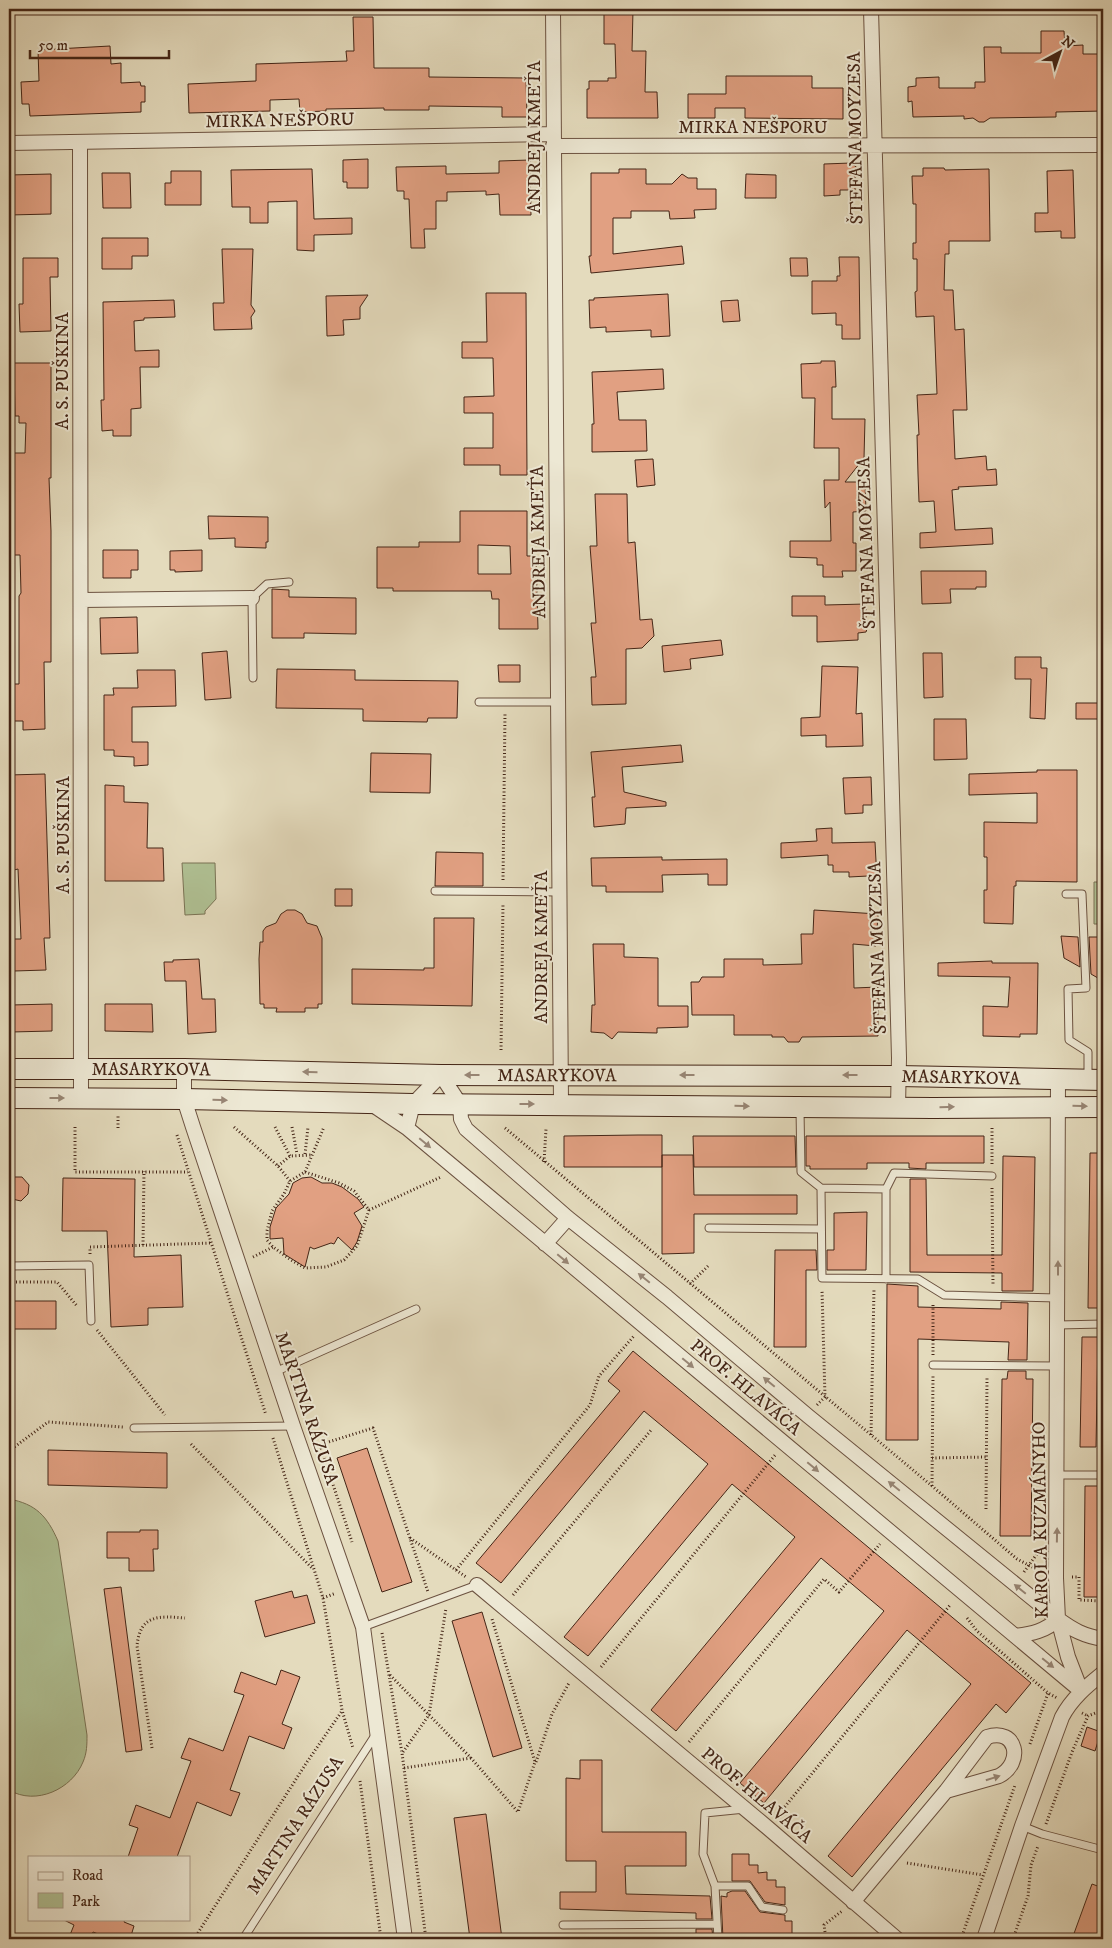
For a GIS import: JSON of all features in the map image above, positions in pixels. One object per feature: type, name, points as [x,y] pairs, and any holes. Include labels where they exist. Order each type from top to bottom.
[{"type":"main road","name":"MASARYKOVA","points":[[9,1069],[184,1069],[440,1075],[898,1076],[1096,1080]]},
{"type":"main road","name":"MASARYKOVA","points":[[9,1098],[184,1099],[413,1104],[1103,1107]]},
{"type":"street","name":"ANDREJA KMEŤA","points":[[553,9],[561,1104]]},
{"type":"street","name":"ŠTEFANA MOYZESA","points":[[871,9],[898,1107]]},
{"type":"street","name":"MIRKA NEŠPORU","points":[[9,143],[553,140],[874,146],[1103,145]]},
{"type":"street","name":"A. S. PUŠKINA","points":[[80,142],[82,1098]]},
{"type":"street","points":[[82,600],[252,598]]},
{"type":"street","name":"MARTINA RÁZUSA","points":[[184,1069],[184,1099],[293,1426],[364,1627],[406,1939]]},
{"type":"street","points":[[407,1128],[413,1104],[440,1075],[460,1104]]},
{"type":"street","name":"KAROLA KUZMÁNYHO","points":[[1058,1079],[1058,1475],[1056,1578],[1058,1619],[1068,1657],[1082,1691]]},
{"type":"street","name":"PROF. HLAVÁČA","points":[[370,1103],[407,1128],[1082,1691]]},
{"type":"street","name":"PROF. HLAVÁČA","points":[[460,1104],[461,1119],[466,1128],[568,1218],[667,1297],[808,1416],[1016,1586],[1075,1632],[1103,1639]]},
{"type":"street","points":[[545,1244],[568,1218]]},
{"type":"street","name":"PROF. HLAVÁČA","points":[[480,1587],[746,1809],[897,1939]]},
{"type":"street","points":[[1015,1636],[1036,1633],[1052,1625],[1058,1619]]},
{"type":"street","points":[[984,1939],[1022,1826],[1062,1717],[1068,1705],[1103,1673]]},
{"type":"street","points":[[852,1902],[946,1791],[986,1737],[1001,1735],[1012,1744],[1014,1760],[1006,1773],[946,1791]]},
{"type":"lane","points":[[253,678],[252,598],[267,584],[289,582]]},
{"type":"lane","points":[[479,702],[558,702]]},
{"type":"lane","points":[[435,891],[503,890],[559,892]]},
{"type":"lane","points":[[1066,894],[1082,894],[1086,988],[1068,988],[1069,1040],[1088,1052],[1096,1080]]},
{"type":"lane","points":[[800,1106],[801,1172],[821,1188],[886,1189]]},
{"type":"lane","points":[[886,1279],[886,1189],[894,1173],[992,1176]]},
{"type":"lane","points":[[821,1188],[822,1278],[918,1279],[944,1295],[1058,1298]]},
{"type":"lane","points":[[709,1228],[821,1229]]},
{"type":"lane","points":[[9,1266],[89,1265],[91,1321]]},
{"type":"lane","points":[[275,1372],[416,1309]]},
{"type":"lane","points":[[1058,1325],[1103,1324]]},
{"type":"lane","points":[[933,1365],[1058,1366]]},
{"type":"lane","points":[[134,1428],[293,1426]]},
{"type":"lane","points":[[1058,1475],[1103,1475]]},
{"type":"lane","points":[[364,1627],[448,1595],[480,1587]]},
{"type":"lane","name":"MARTINA RÁZUSA","points":[[243,1939],[378,1732]]},
{"type":"lane","points":[[718,1939],[714,1886],[703,1854],[705,1813],[746,1809]]},
{"type":"lane","points":[[1022,1826],[1042,1834],[1103,1850]]},
{"type":"lane","points":[[714,1886],[748,1886],[762,1906],[782,1910]]},
{"type":"lane","points":[[563,1925],[717,1924]]},
{"type":"path","points":[[501,1050],[505,702]]},
{"type":"path","points":[[174,1126],[323,1598],[342,1710],[358,1764],[381,1939]]},
{"type":"path","points":[[75,1127],[75,1172],[188,1172]]},
{"type":"path","points":[[234,1127],[278,1166],[290,1181]]},
{"type":"path","points":[[275,1127],[290,1156]]},
{"type":"path","points":[[292,1127],[297,1154]]},
{"type":"path","points":[[305,1154],[308,1127]]},
{"type":"path","points":[[324,1127],[305,1172],[290,1181],[284,1194],[272,1211],[267,1231],[267,1240],[273,1247],[305,1268],[326,1267],[344,1260],[357,1246],[369,1210],[443,1176],[436,1170]]},
{"type":"path","points":[[505,1128],[932,1486],[1016,1559],[1028,1566],[1016,1586]]},
{"type":"path","points":[[544,1162],[546,1128]]},
{"type":"path","points":[[992,1128],[993,1297]]},
{"type":"path","points":[[278,1166],[290,1156],[297,1154],[312,1155]]},
{"type":"path","points":[[143,1245],[144,1171]]},
{"type":"path","points":[[305,1172],[339,1183],[354,1191],[369,1210]]},
{"type":"path","points":[[89,1265],[90,1248],[211,1243]]},
{"type":"path","points":[[690,1284],[708,1266]]},
{"type":"path","points":[[667,1297],[683,1278]]},
{"type":"path","points":[[808,1416],[825,1397],[822,1278]]},
{"type":"path","points":[[871,1435],[874,1279]]},
{"type":"path","points":[[9,1282],[57,1282],[91,1321],[175,1428]]},
{"type":"path","points":[[932,1486],[933,1288]]},
{"type":"path","points":[[456,1570],[590,1405],[599,1376],[643,1326]]},
{"type":"path","points":[[986,1509],[988,1366]]},
{"type":"path","points":[[9,1451],[48,1422],[134,1428]]},
{"type":"path","points":[[280,1459],[373,1428],[431,1602]]},
{"type":"path","points":[[503,1606],[652,1429]]},
{"type":"path","points":[[591,1680],[785,1443]]},
{"type":"path","points":[[190,1444],[313,1569]]},
{"type":"path","points":[[932,1458],[986,1457]]},
{"type":"path","points":[[409,1538],[480,1587],[535,1762]]},
{"type":"path","points":[[679,1754],[824,1580],[839,1592],[882,1542]]},
{"type":"path","points":[[402,1753],[429,1715],[448,1595]]},
{"type":"path","points":[[768,1828],[954,1601]]},
{"type":"path","points":[[152,1748],[137,1646],[138,1632],[146,1622],[162,1616],[185,1618]]},
{"type":"path","points":[[977,1631],[991,1616]]},
{"type":"path","points":[[389,1674],[471,1758],[518,1812],[552,1714],[565,1688],[580,1670]]},
{"type":"path","points":[[1028,1749],[1048,1693]]},
{"type":"path","points":[[194,1939],[342,1710]]},
{"type":"path","points":[[1013,1939],[1028,1896],[1030,1865],[1072,1752],[1088,1716],[1103,1710]]},
{"type":"path","points":[[404,1768],[471,1758]]},
{"type":"path","points":[[961,1939],[1018,1777]]},
{"type":"path","points":[[889,1860],[983,1875]]},
{"type":"path","points":[[826,1939],[824,1926],[852,1902]]},
{"type":"green space","points":[[182,863],[215,863],[216,899],[205,911],[205,914],[185,915]]},
{"type":"green space","points":[[1094,882],[1103,882],[1103,924],[1094,924]]},
{"type":"green space","points":[[9,1499],[27,1504],[40,1512],[58,1541],[87,1735],[83,1762],[71,1780],[52,1792],[30,1796],[9,1790]]},
{"type":"building","points":[[604,10],[633,10],[632,51],[646,51],[645,92],[657,92],[658,118],[587,118],[587,89],[589,89],[589,81],[608,81],[608,78],[616,78],[615,44],[604,44]]},
{"type":"building","points":[[353,17],[373,17],[374,68],[429,68],[429,77],[526,78],[527,117],[502,117],[502,107],[429,106],[429,110],[384,110],[384,108],[326,109],[326,111],[300,112],[299,99],[270,100],[270,111],[189,113],[188,84],[256,81],[256,64],[347,61],[346,51],[354,51]]},
{"type":"building","points":[[1041,31],[1064,31],[1065,46],[1083,45],[1083,54],[1101,54],[1103,111],[1056,112],[1056,117],[990,118],[984,122],[979,122],[973,118],[964,119],[964,116],[913,117],[912,101],[908,102],[908,87],[916,86],[916,78],[939,77],[939,88],[975,88],[975,82],[985,82],[984,47],[1001,47],[1001,53],[1041,53]]},
{"type":"building","points":[[110,46],[111,64],[121,63],[121,83],[140,82],[141,86],[145,86],[145,102],[141,102],[141,112],[30,116],[29,104],[22,104],[21,82],[39,81],[38,50]]},
{"type":"building","points":[[726,76],[812,76],[812,88],[843,88],[843,119],[745,118],[745,108],[715,108],[715,118],[688,118],[688,94],[726,94]]},
{"type":"building","points":[[368,159],[368,188],[347,188],[347,182],[343,182],[343,160]]},
{"type":"building","points":[[530,160],[531,215],[500,215],[499,194],[486,195],[486,191],[447,192],[447,201],[436,201],[436,229],[424,229],[425,248],[411,248],[409,199],[404,199],[404,191],[397,191],[396,167],[446,166],[446,174],[499,173],[499,161]]},
{"type":"building","points":[[851,163],[860,170],[855,175],[855,190],[840,190],[840,195],[824,196],[824,164]]},
{"type":"building","points":[[923,168],[944,168],[945,170],[989,169],[990,241],[949,241],[949,254],[945,254],[944,290],[953,290],[955,330],[964,329],[967,410],[953,410],[955,459],[986,456],[987,470],[996,469],[997,485],[958,487],[959,489],[952,490],[955,530],[992,528],[993,544],[920,548],[920,533],[936,532],[934,501],[919,502],[918,474],[917,395],[937,394],[934,316],[916,317],[917,259],[913,259],[913,243],[916,243],[916,204],[913,204],[912,176],[923,176]]},
{"type":"building","points":[[312,169],[314,219],[352,218],[352,234],[314,235],[314,251],[297,250],[297,201],[268,202],[268,223],[250,223],[250,207],[232,207],[231,170]]},
{"type":"building","points":[[619,169],[646,169],[646,184],[672,184],[682,174],[688,178],[697,178],[697,189],[716,189],[716,209],[694,210],[695,218],[670,219],[669,211],[631,211],[631,218],[613,218],[613,254],[682,246],[684,264],[591,273],[589,256],[591,256],[591,173],[619,173]]},
{"type":"building","points":[[1073,170],[1075,238],[1061,238],[1061,231],[1035,232],[1035,213],[1048,213],[1047,171]]},
{"type":"building","points":[[171,171],[201,171],[201,205],[165,205],[165,183],[171,183]]},
{"type":"building","points":[[102,173],[130,173],[131,208],[103,208]]},
{"type":"building","points":[[51,174],[51,214],[9,215],[9,175]]},
{"type":"building","points":[[746,174],[776,175],[776,198],[745,198]]},
{"type":"building","points":[[102,238],[148,238],[148,256],[132,256],[132,269],[102,269]]},
{"type":"building","points":[[222,249],[253,249],[251,305],[255,311],[251,317],[252,329],[214,330],[213,303],[224,303]]},
{"type":"building","points":[[839,257],[859,257],[860,339],[842,339],[842,325],[836,325],[836,313],[812,314],[812,281],[837,281],[837,276],[840,276]]},
{"type":"building","points":[[23,258],[58,258],[58,277],[50,277],[51,331],[20,332],[19,304],[23,304]]},
{"type":"building","points":[[790,258],[807,258],[808,276],[791,276]]},
{"type":"building","points":[[486,293],[526,293],[527,475],[500,475],[500,465],[464,465],[464,448],[493,448],[493,413],[464,413],[464,397],[494,396],[493,358],[462,358],[462,342],[487,342]]},
{"type":"building","points":[[668,294],[670,336],[651,337],[651,330],[606,332],[606,327],[590,328],[589,300],[594,300],[594,298]]},
{"type":"building","points":[[368,295],[360,307],[360,319],[343,320],[344,335],[327,336],[326,296]]},
{"type":"building","points":[[174,300],[175,317],[144,318],[144,320],[134,321],[135,351],[159,350],[159,367],[140,367],[141,408],[131,409],[131,436],[113,436],[113,430],[102,431],[101,400],[104,400],[103,302]]},
{"type":"building","points":[[738,300],[740,321],[723,322],[721,301]]},
{"type":"building","points":[[821,361],[835,361],[836,387],[832,387],[832,419],[865,419],[864,458],[845,482],[865,482],[866,511],[853,512],[853,543],[856,543],[856,571],[842,571],[843,577],[823,577],[823,565],[817,565],[817,558],[790,557],[790,541],[831,541],[830,502],[825,508],[824,480],[839,480],[839,448],[814,448],[815,398],[802,398],[801,364],[821,363]]},
{"type":"building","points":[[14,363],[51,363],[51,478],[49,478],[51,662],[44,662],[45,729],[23,730],[23,721],[13,721],[13,707],[9,707],[9,684],[19,684],[19,596],[21,593],[20,555],[9,555],[11,453],[25,453],[26,423],[19,423],[19,416],[15,416]]},
{"type":"building","points":[[663,369],[664,389],[617,392],[619,420],[646,420],[647,451],[592,452],[592,424],[594,424],[592,372]]},
{"type":"building","points":[[653,459],[655,485],[637,487],[635,460]]},
{"type":"building","points":[[595,494],[627,494],[628,543],[635,542],[640,620],[652,619],[654,636],[642,648],[626,649],[626,704],[592,705],[591,677],[596,677],[591,623],[596,623],[590,546],[597,546]]},
{"type":"building","points":[[460,511],[527,511],[527,556],[536,556],[538,629],[499,629],[499,599],[492,599],[491,591],[393,591],[393,588],[377,588],[377,547],[419,547],[419,542],[460,542]],"holes":[[[478,545],[510,546],[511,574],[478,574]]]},
{"type":"building","points":[[208,516],[268,517],[268,542],[266,542],[266,548],[235,547],[235,538],[209,539]]},
{"type":"building","points":[[103,550],[138,550],[138,570],[131,570],[131,578],[103,578]]},
{"type":"building","points":[[202,550],[202,571],[175,572],[175,570],[170,570],[170,551]]},
{"type":"building","points":[[921,571],[986,571],[986,587],[950,589],[951,603],[922,604]]},
{"type":"building","points":[[272,589],[289,590],[289,597],[356,598],[356,634],[304,633],[304,638],[272,638]]},
{"type":"building","points":[[792,596],[825,596],[825,605],[866,604],[866,619],[869,623],[866,632],[858,633],[858,640],[817,642],[817,616],[792,616]]},
{"type":"building","points":[[137,617],[138,653],[101,654],[100,618]]},
{"type":"building","points":[[721,640],[723,655],[690,659],[691,669],[664,672],[662,646]]},
{"type":"building","points":[[227,651],[231,698],[205,700],[202,653]]},
{"type":"building","points":[[923,653],[942,653],[943,697],[924,698]]},
{"type":"building","points":[[1015,657],[1041,657],[1041,668],[1047,668],[1045,719],[1030,718],[1031,679],[1015,679]]},
{"type":"building","points":[[498,665],[520,665],[520,682],[499,682]]},
{"type":"building","points":[[822,666],[858,667],[856,714],[862,713],[863,746],[826,747],[826,735],[801,736],[801,718],[820,717]]},
{"type":"building","points":[[277,669],[355,670],[355,680],[458,681],[457,718],[428,718],[427,722],[363,721],[363,709],[276,708]]},
{"type":"building","points":[[137,670],[175,670],[176,706],[132,707],[132,742],[148,742],[148,765],[134,766],[134,757],[114,756],[114,750],[104,750],[104,695],[114,695],[113,688],[138,688]]},
{"type":"building","points":[[1076,703],[1103,703],[1103,719],[1076,719]]},
{"type":"building","points":[[934,719],[966,719],[967,759],[934,760]]},
{"type":"building","points":[[681,745],[683,762],[622,767],[624,792],[666,802],[666,806],[626,808],[625,824],[594,827],[592,797],[595,797],[591,752]]},
{"type":"building","points":[[371,753],[431,754],[430,793],[370,792]]},
{"type":"building","points":[[1037,770],[1077,770],[1077,882],[1016,881],[1016,886],[1014,886],[1013,924],[984,923],[987,857],[984,857],[984,822],[1037,823],[1037,793],[969,795],[969,774],[1037,772]]},
{"type":"building","points":[[45,774],[50,938],[44,938],[46,970],[14,971],[14,954],[9,954],[9,939],[21,939],[18,869],[14,870],[14,837],[9,837],[9,775]]},
{"type":"building","points":[[871,777],[872,805],[863,805],[863,813],[845,814],[843,778]]},
{"type":"building","points":[[105,785],[124,786],[124,802],[148,803],[147,848],[163,848],[164,881],[105,881]]},
{"type":"building","points":[[832,828],[832,843],[875,842],[877,880],[868,876],[849,877],[849,872],[833,872],[833,865],[828,865],[828,855],[781,858],[781,843],[817,841],[816,829]]},
{"type":"building","points":[[436,852],[483,853],[483,886],[435,886]]},
{"type":"building","points":[[662,857],[662,860],[727,859],[727,885],[708,885],[708,874],[662,875],[663,892],[606,892],[606,886],[592,886],[591,858]]},
{"type":"building","points":[[335,889],[352,889],[352,906],[335,906]]},
{"type":"building","points":[[287,910],[295,910],[302,914],[307,923],[317,926],[322,938],[322,1004],[318,1004],[318,1008],[305,1008],[305,1012],[276,1012],[277,1008],[264,1008],[264,1004],[260,1004],[259,959],[260,942],[263,942],[263,931],[266,927],[276,923],[281,914]]},
{"type":"building","points":[[814,910],[878,914],[876,946],[853,944],[854,988],[878,987],[878,1036],[802,1037],[799,1042],[788,1042],[784,1037],[772,1037],[772,1035],[734,1035],[734,1015],[692,1015],[691,982],[699,982],[702,977],[724,977],[724,959],[763,959],[763,965],[802,964],[801,934],[813,934]]},
{"type":"building","points":[[434,918],[474,918],[472,1006],[352,1004],[352,969],[424,970],[424,968],[434,968]]},
{"type":"building","points":[[1061,936],[1078,937],[1080,967],[1064,958]]},
{"type":"building","points":[[1089,937],[1103,937],[1103,981],[1091,974]]},
{"type":"building","points":[[593,944],[624,944],[624,957],[658,958],[658,1006],[688,1006],[688,1027],[657,1028],[657,1033],[618,1032],[612,1039],[604,1033],[591,1032],[592,1005],[595,1005]]},
{"type":"building","points":[[199,959],[202,999],[215,999],[216,1032],[188,1034],[186,981],[165,981],[164,962]]},
{"type":"building","points":[[992,961],[992,963],[1038,963],[1037,1034],[1020,1034],[1020,1037],[983,1036],[983,1006],[1008,1007],[1010,977],[938,976],[938,963]]},
{"type":"building","points":[[52,1004],[52,1031],[11,1032],[11,1005]]},
{"type":"building","points":[[105,1004],[152,1004],[153,1032],[105,1031]]},
{"type":"building","points":[[662,1135],[662,1167],[564,1167],[564,1136]]},
{"type":"building","points":[[693,1136],[795,1136],[796,1167],[694,1167]]},
{"type":"building","points":[[806,1136],[984,1136],[984,1163],[926,1163],[926,1169],[909,1168],[909,1163],[867,1163],[867,1169],[810,1169],[810,1166],[806,1166]]},
{"type":"building","points":[[1090,1153],[1103,1153],[1103,1308],[1088,1308]]},
{"type":"building","points":[[662,1155],[693,1155],[694,1195],[797,1195],[797,1214],[694,1214],[694,1253],[662,1254]]},
{"type":"building","points":[[1003,1156],[1035,1157],[1033,1291],[1002,1291],[1002,1273],[910,1272],[910,1179],[926,1179],[927,1255],[1002,1255]]},
{"type":"building","points":[[14,1177],[22,1177],[29,1185],[28,1194],[21,1201],[12,1199],[9,1195],[9,1181]]},
{"type":"building","points":[[311,1177],[322,1183],[332,1183],[342,1187],[358,1199],[364,1207],[354,1213],[362,1226],[357,1242],[352,1250],[338,1237],[334,1244],[331,1243],[314,1249],[310,1247],[305,1267],[284,1254],[283,1238],[270,1239],[270,1227],[276,1208],[289,1194],[293,1183],[302,1178]]},
{"type":"building","points":[[63,1178],[135,1179],[134,1257],[181,1255],[183,1307],[148,1308],[148,1325],[111,1327],[107,1231],[62,1231]]},
{"type":"building","points":[[867,1212],[866,1270],[827,1270],[827,1250],[834,1250],[834,1213]]},
{"type":"building","points":[[775,1250],[816,1250],[817,1270],[806,1270],[806,1347],[774,1347]]},
{"type":"building","points":[[887,1284],[918,1286],[918,1307],[1001,1309],[1001,1302],[1028,1303],[1027,1360],[1008,1360],[1009,1342],[918,1339],[918,1440],[886,1440]]},
{"type":"building","points":[[9,1301],[56,1301],[56,1329],[9,1329]]},
{"type":"building","points":[[1082,1337],[1098,1337],[1096,1447],[1080,1447]]},
{"type":"building","points":[[633,1351],[1031,1683],[1006,1713],[996,1704],[852,1877],[828,1856],[971,1684],[907,1630],[764,1803],[740,1783],[884,1611],[821,1558],[676,1731],[651,1710],[795,1537],[732,1484],[588,1656],[564,1637],[708,1464],[644,1411],[501,1583],[476,1563],[620,1391],[608,1381]]},
{"type":"building","points":[[1008,1371],[1026,1371],[1026,1379],[1033,1379],[1031,1536],[1000,1536],[1002,1379],[1007,1379]]},
{"type":"building","points":[[367,1448],[412,1582],[382,1592],[337,1458]]},
{"type":"building","points":[[48,1450],[167,1453],[167,1488],[48,1485]]},
{"type":"building","points":[[1085,1486],[1103,1486],[1103,1597],[1084,1597]]},
{"type":"building","points":[[140,1530],[158,1530],[158,1549],[153,1549],[154,1571],[129,1571],[129,1558],[107,1558],[107,1532],[140,1532]]},
{"type":"building","points":[[121,1587],[142,1750],[126,1752],[104,1589]]},
{"type":"building","points":[[292,1591],[294,1598],[307,1595],[315,1623],[265,1637],[255,1601]]},
{"type":"building","points":[[482,1612],[522,1748],[493,1757],[452,1621]]},
{"type":"building","points":[[281,1670],[300,1677],[282,1724],[292,1728],[284,1749],[249,1736],[230,1790],[240,1793],[231,1816],[197,1802],[177,1856],[128,1856],[138,1828],[129,1825],[136,1805],[170,1818],[191,1761],[181,1758],[189,1738],[223,1751],[244,1695],[234,1692],[241,1672],[276,1685]]},
{"type":"building","points":[[1087,1727],[1101,1732],[1095,1751],[1081,1746]]},
{"type":"building","points":[[580,1760],[602,1760],[602,1832],[686,1832],[686,1866],[625,1866],[626,1894],[710,1896],[712,1919],[696,1919],[696,1913],[560,1909],[560,1892],[596,1892],[596,1861],[566,1861],[566,1778],[580,1779]]},
{"type":"building","points":[[486,1814],[502,1939],[470,1939],[454,1818]]},
{"type":"building","points":[[732,1854],[749,1854],[749,1865],[758,1865],[758,1873],[767,1872],[767,1880],[776,1880],[776,1887],[785,1887],[785,1905],[765,1902],[750,1881],[732,1881]]},
{"type":"building","points":[[1092,1884],[1103,1888],[1103,1939],[1072,1939]]},
{"type":"building","points":[[745,1891],[760,1912],[785,1915],[785,1921],[792,1921],[792,1939],[723,1939],[721,1896],[727,1897],[727,1893]]},
{"type":"building","points":[[64,1920],[125,1920],[124,1922],[134,1926],[130,1939],[111,1939],[93,1932],[90,1939],[81,1939],[70,1935],[74,1925]]},
{"type":"building","points":[[696,1929],[712,1929],[713,1939],[696,1939]]}]
